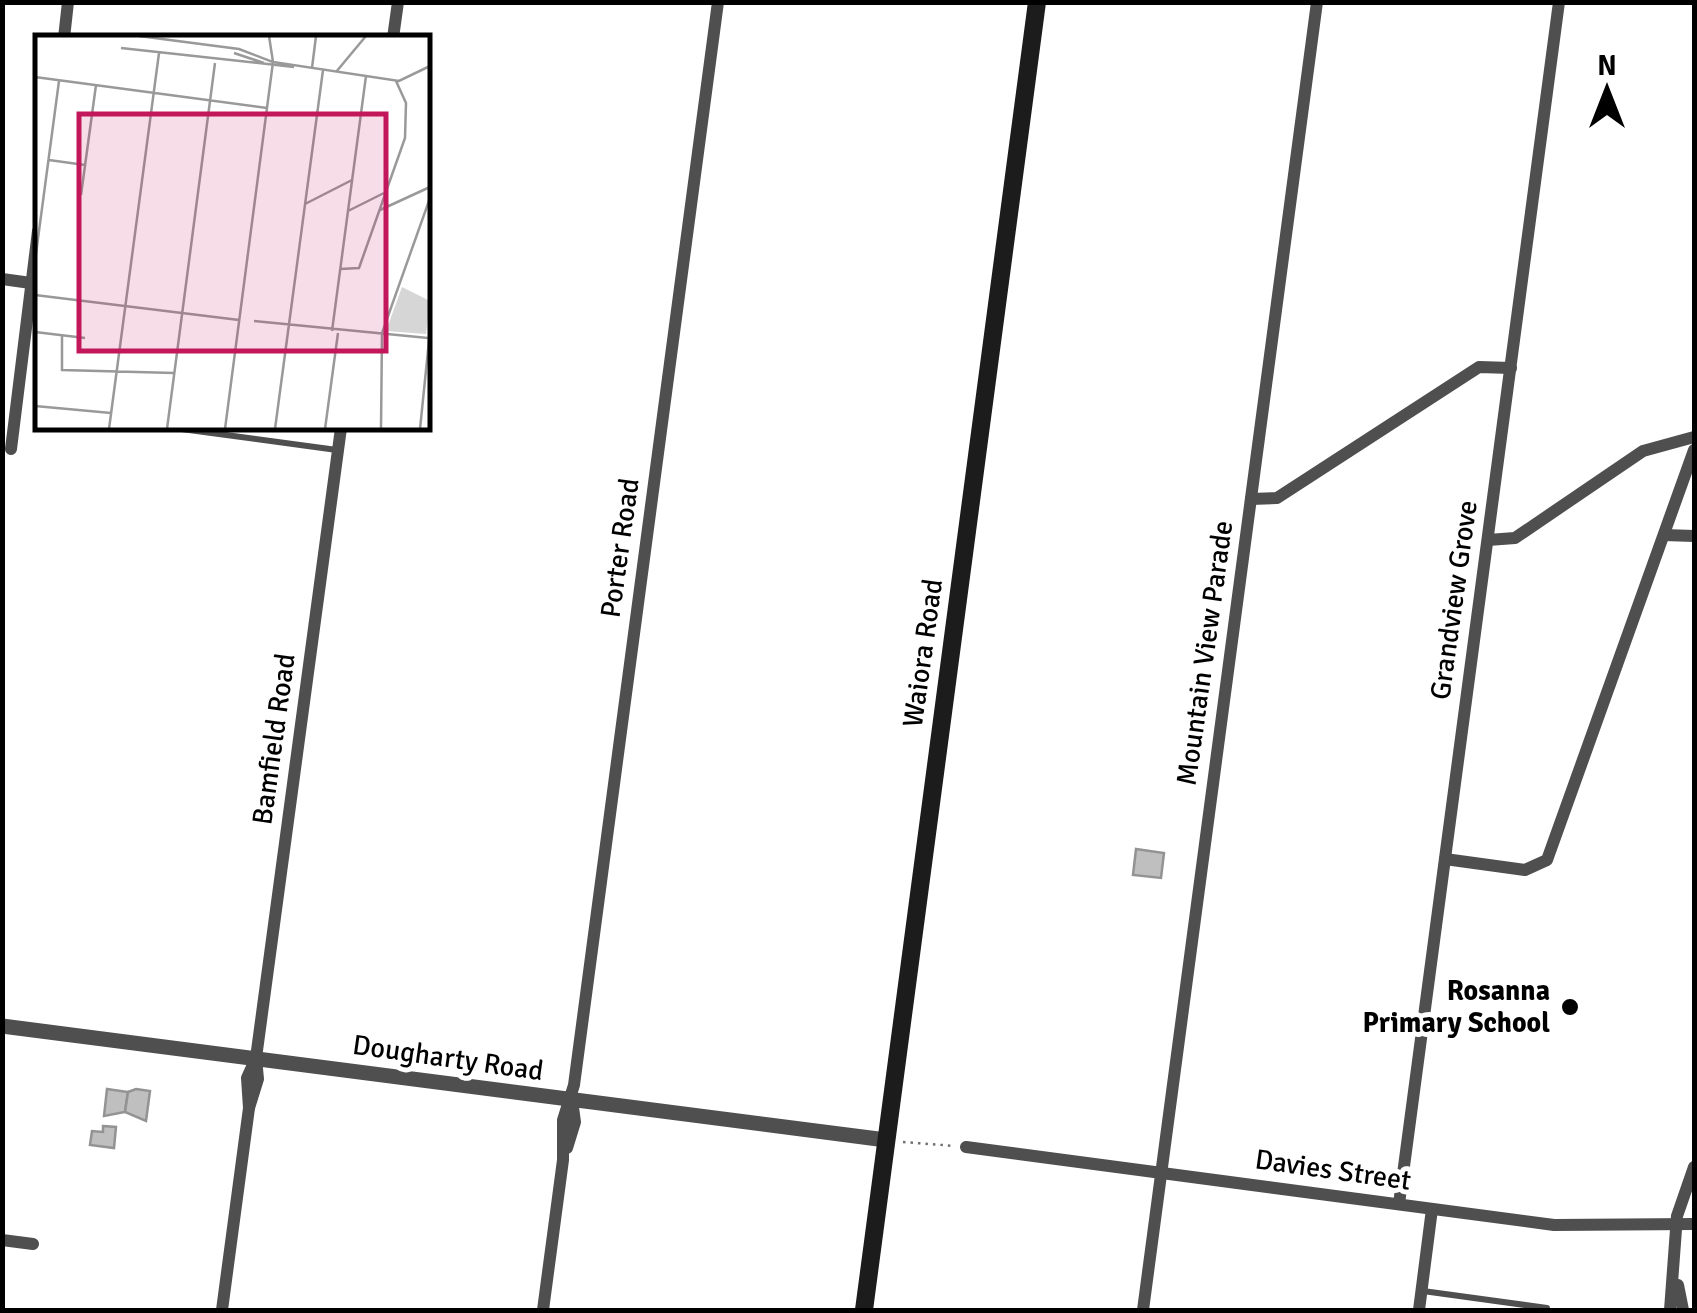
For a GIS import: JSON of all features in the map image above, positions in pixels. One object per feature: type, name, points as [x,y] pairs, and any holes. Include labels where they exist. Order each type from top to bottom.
[{"type":"main road","name":"Waiora Road","points":[[864,1310],[1037,2]]},
{"type":"street","points":[[64,35],[68,2]]},
{"type":"street","points":[[393,35],[398,2]]},
{"type":"street","name":"Porter Road","points":[[544,1310],[564,1160],[575,1122],[572,1100],[718,2]]},
{"type":"street","name":"Mountain View Parade","points":[[1143,1310],[1317,2]]},
{"type":"street","name":"Grandview Grove","points":[[1399,1204],[1559,2]]},
{"type":"street","points":[[11,449],[35,250]]},
{"type":"street","points":[[2,279],[30,282]]},
{"type":"street","points":[[1251,499],[1278,498],[1479,367],[1511,368]]},
{"type":"street","name":"Bamfield Road","points":[[222,1310],[248,1108],[258,1079],[256,1058],[341,430]]},
{"type":"street","points":[[1488,540],[1515,538],[1644,451],[1694,437]]},
{"type":"street","points":[[1445,859],[1525,870],[1548,860],[1694,450]]},
{"type":"street","points":[[1664,534],[1694,536]]},
{"type":"street","name":"Dougharty Road","points":[[2,1026],[886,1140]]},
{"type":"street","name":"Davies Street","points":[[966,1148],[1554,1225],[1694,1224]]},
{"type":"street","points":[[1670,1310],[1676,1272],[1676,1224],[1694,1166]]},
{"type":"street","points":[[1419,1310],[1432,1209]]},
{"type":"street","points":[[2,1240],[33,1244]]},
{"type":"street","points":[[1676,1272],[1683,1310]]},
{"type":"lane","points":[[189,430],[338,450]]},
{"type":"lane","points":[[1422,1291],[1547,1308]]},
{"type":"path","points":[[886,1140],[966,1148]]},
{"type":"building","points":[[1136,849],[1164,853],[1161,878],[1133,875]]},
{"type":"building","points":[[107,1089],[128,1092],[125,1112],[104,1116]]},
{"type":"building","points":[[150,1091],[146,1121],[125,1112],[128,1092]]},
{"type":"building","points":[[103,1126],[116,1127],[114,1148],[90,1145],[92,1131],[103,1132]]},
{"type":"place","name":"Rosanna Primary School","points":[[1570,1007]]}]
